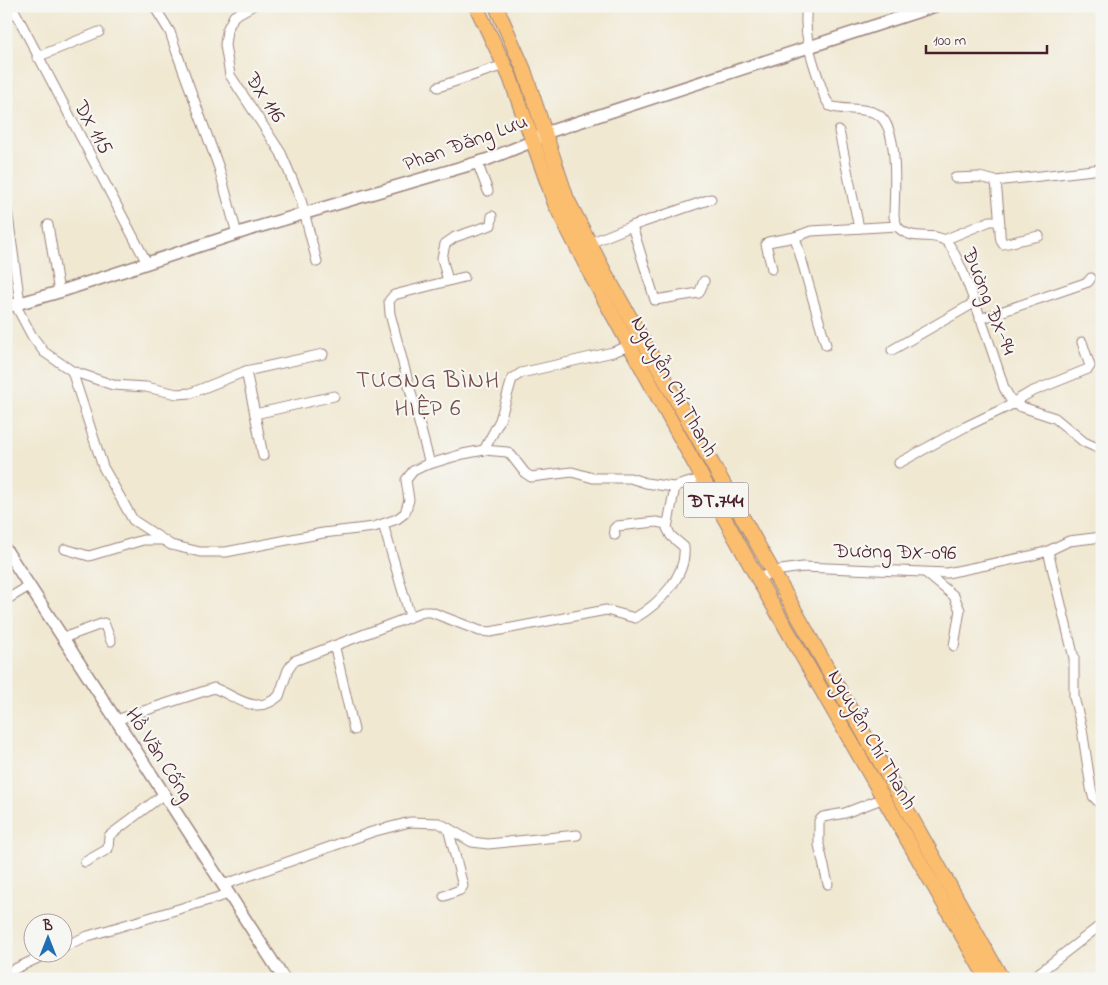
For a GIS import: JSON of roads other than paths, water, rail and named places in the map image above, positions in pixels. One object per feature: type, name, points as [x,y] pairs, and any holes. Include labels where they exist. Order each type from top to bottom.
[{"type":"main road","name":"Nguyễn Chí Thanh","points":[[476,6],[504,65],[555,204],[629,346],[704,478],[758,579],[987,979]]},
{"type":"main road","name":"Nguyễn Chí Thanh","points":[[496,6],[524,70],[567,199],[590,244],[1002,979]]},
{"type":"main road","points":[[629,346],[642,339]]},
{"type":"street","name":"DX 115","points":[[12,6],[37,57],[111,192],[147,263]]},
{"type":"street","points":[[154,6],[170,32],[219,168],[237,234]]},
{"type":"street","name":"ĐX 116","points":[[252,6],[234,16],[227,30],[225,45],[230,75],[280,153],[306,213],[317,262]]},
{"type":"street","points":[[772,270],[766,244],[768,242],[795,237],[811,231],[897,226],[894,218],[895,163],[891,136],[884,118],[874,112],[839,109],[830,106],[808,47],[804,24],[807,6]]},
{"type":"street","name":"Phan Đăng Lưu","points":[[14,305],[237,234],[477,162],[531,142],[545,133],[935,6]]},
{"type":"street","points":[[37,57],[99,32]]},
{"type":"street","points":[[438,87],[504,65]]},
{"type":"street","points":[[839,132],[859,228]]},
{"type":"street","points":[[477,162],[488,191]]},
{"type":"street","points":[[955,178],[979,177],[996,181],[1102,170]]},
{"type":"street","points":[[996,181],[1000,241],[1003,244],[1039,236]]},
{"type":"street","points":[[590,244],[632,226],[711,199]]},
{"type":"street","points":[[6,202],[14,305],[32,336],[44,352],[72,371],[113,385],[146,387],[177,394],[198,391],[246,371],[323,354]]},
{"type":"street","points":[[448,281],[442,258],[445,244],[454,237],[491,224],[492,216]]},
{"type":"street","points":[[944,240],[990,221],[997,221],[1000,225]]},
{"type":"street","points":[[48,225],[59,292]]},
{"type":"street","points":[[632,226],[655,300],[699,293],[704,281]]},
{"type":"street","name":"Đường ĐX-94","points":[[897,226],[908,235],[944,240],[948,243],[961,267],[1012,404]]},
{"type":"street","points":[[795,237],[826,345]]},
{"type":"street","points":[[430,464],[390,314],[389,301],[394,295],[464,277]]},
{"type":"street","points":[[980,319],[1088,282],[1091,278]]},
{"type":"street","points":[[892,350],[974,303]]},
{"type":"street","points":[[899,464],[1031,392],[1088,369],[1090,366],[1082,342]]},
{"type":"street","points":[[484,450],[500,420],[512,379],[522,373],[613,352],[629,346]]},
{"type":"street","points":[[72,371],[103,467],[133,520],[171,545],[200,552],[226,552],[323,532],[383,524],[397,519],[405,513],[409,500],[406,480],[414,471],[463,454],[484,450],[507,452],[524,473],[531,477],[572,472],[593,478],[630,478],[646,483],[675,487],[704,478]]},
{"type":"street","points":[[246,371],[263,456]]},
{"type":"street","points":[[255,414],[334,396]]},
{"type":"street","points":[[1012,404],[1055,418],[1084,442],[1102,450]]},
{"type":"street","points":[[116,720],[214,688],[248,705],[266,703],[279,696],[288,670],[294,661],[335,648],[410,616],[432,612],[480,631],[490,632],[606,610],[635,618],[672,586],[685,554],[684,547],[671,536],[667,524],[675,487]]},
{"type":"street","points":[[615,535],[614,529],[617,526],[656,522],[667,524]]},
{"type":"street","points":[[383,524],[410,616]]},
{"type":"street","name":"Đường ĐX-096","points":[[758,579],[774,571],[803,567],[926,573],[974,569],[1048,551],[1069,540],[1102,537]]},
{"type":"street","points":[[65,549],[89,556],[143,540],[163,540]]},
{"type":"street","name":"Hồ Văn Cống","points":[[6,550],[284,979]]},
{"type":"street","points":[[1048,551],[1074,658],[1074,697],[1082,729],[1091,788],[1093,796],[1101,807]]},
{"type":"street","points":[[926,573],[954,596],[960,610],[954,646]]},
{"type":"street","points":[[6,600],[29,586]]},
{"type":"street","points":[[63,638],[104,623],[112,641]]},
{"type":"street","points":[[335,648],[354,730]]},
{"type":"street","points":[[85,862],[108,848],[109,836],[164,794]]},
{"type":"street","points":[[828,884],[819,845],[819,821],[823,817],[845,813],[884,798]]},
{"type":"street","points":[[72,943],[88,936],[226,889],[372,832],[410,822],[439,823],[472,842],[488,844],[577,835]]},
{"type":"street","points":[[444,896],[460,890],[463,886],[448,828]]},
{"type":"street","points":[[1032,979],[1102,924]]},
{"type":"street","points":[[6,973],[30,962]]},
{"type":"district","name":"TƯƠNG BÌNH HIỆP 6","points":[[428,393]]}]
